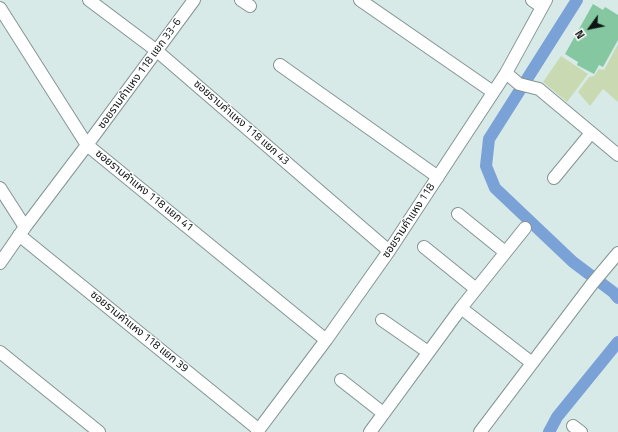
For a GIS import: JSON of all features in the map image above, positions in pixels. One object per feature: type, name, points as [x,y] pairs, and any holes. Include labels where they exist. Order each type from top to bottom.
[{"type":"street","name":"ซอยรามคำแหง 118 แยก 43","points":[[89,0],[157,51],[389,251]]},
{"type":"street","name":"ซอยรามคำแหง 118 แยก 33-6","points":[[0,264],[22,231],[194,0]]},
{"type":"street","points":[[360,0],[493,92]]},
{"type":"street","points":[[532,0],[544,4]]},
{"type":"street","name":"ซอยรามคำแหง 118","points":[[258,431],[326,340],[389,251],[506,73],[544,4]]},
{"type":"street","name":"ซอยรามคำแหง 118 แยก 41","points":[[0,8],[87,145],[326,340]]},
{"type":"street","points":[[280,65],[438,176]]},
{"type":"street","points":[[506,73],[519,84],[539,89],[618,155]]},
{"type":"street","points":[[554,178],[591,133]]},
{"type":"street","name":"ซอยรามคำแหง 118 แยก 39","points":[[0,188],[22,231],[258,431]]},
{"type":"street","points":[[458,214],[505,252]]},
{"type":"street","points":[[370,432],[461,308],[525,228]]},
{"type":"street","points":[[424,247],[476,289]]},
{"type":"street","points":[[480,432],[592,284],[618,253]]},
{"type":"street","points":[[461,308],[532,363]]},
{"type":"street","points":[[382,320],[428,352]]},
{"type":"street","points":[[0,352],[99,432]]},
{"type":"street","points":[[341,380],[383,413]]},
{"type":"green space","points":[[618,44],[618,102],[603,89],[590,106],[578,92],[589,77],[594,76],[599,69],[604,70]]},
{"type":"green space","points":[[561,56],[588,74],[567,102],[543,82]]},
{"type":"building","points":[[593,4],[603,10],[605,7],[618,15],[618,40],[603,67],[599,65],[594,74],[577,65],[578,62],[565,54]]},
{"type":"waterway","points":[[577,0],[489,139],[486,166],[495,188],[573,262],[613,292],[618,298]]},
{"type":"waterway","points":[[549,432],[557,417],[618,342]]}]
